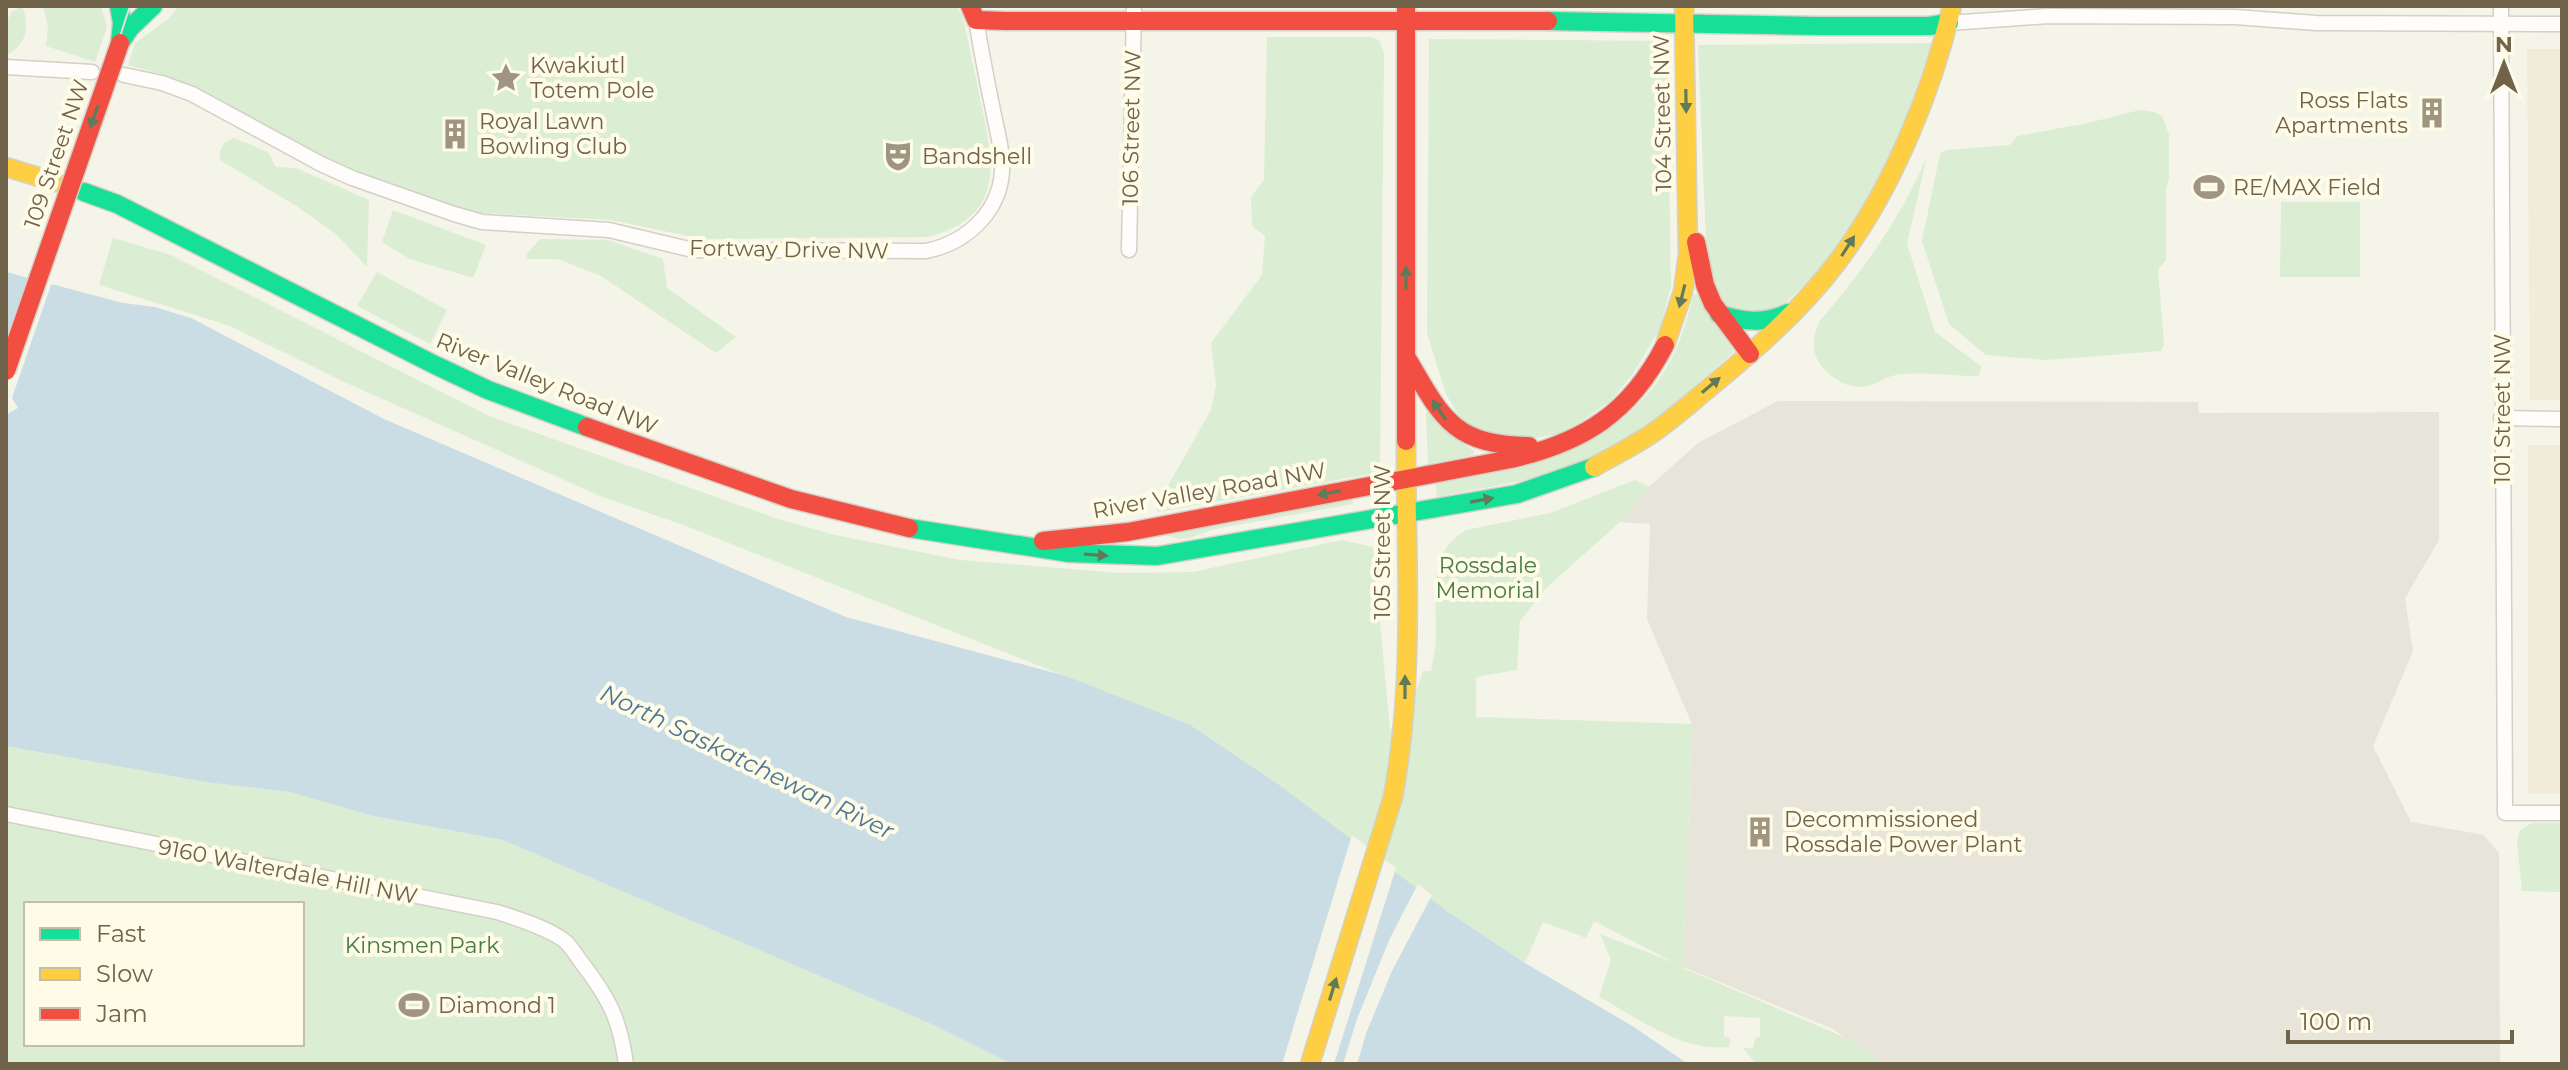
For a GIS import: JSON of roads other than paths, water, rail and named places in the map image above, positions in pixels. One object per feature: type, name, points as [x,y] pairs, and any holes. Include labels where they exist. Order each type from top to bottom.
[{"type":"main road","name":"109 Street NW","points":[[6,371],[120,43],[122,23],[119,6]]},
{"type":"main road","name":"109 Street NW","points":[[120,43],[130,28],[153,6]]},
{"type":"main road","points":[[973,13],[1684,14],[1929,26],[1951,14]]},
{"type":"main road","name":"105 Street NW","points":[[1310,1064],[1393,797],[1406,699],[1406,13]]},
{"type":"main road","name":"104 Street NW","points":[[1684,14],[1688,219]]},
{"type":"main road","name":"River Valley Road NW","points":[[84,192],[117,204],[435,365],[503,395],[791,499],[928,533],[1069,553],[1157,556],[1517,494],[1592,468],[1656,431],[1750,354],[1799,307],[1836,264],[1876,202],[1903,148],[1943,46],[1951,14]]},
{"type":"main road","points":[[8,168],[55,182]]},
{"type":"main road","points":[[1406,356],[1436,409],[1461,433],[1480,443],[1498,446],[1561,445],[1586,432],[1624,405],[1646,379],[1662,351],[1685,284],[1688,219]]},
{"type":"main road","points":[[1688,219],[1698,248],[1705,285],[1719,314],[1750,354]]},
{"type":"main road","points":[[1719,314],[1758,323],[1781,317],[1799,307]]},
{"type":"main road","name":"River Valley Road NW","points":[[1019,544],[1128,532],[1511,459],[1561,445]]},
{"type":"street","name":"101 Street NW","points":[[2501,6],[2505,813],[2562,813]]},
{"type":"street","name":"Fortway Drive NW","points":[[124,75],[178,88],[328,167],[468,218],[510,224],[609,230],[693,250],[926,251],[951,244],[973,230],[989,210],[1000,186],[1000,148],[973,13]]},
{"type":"street","name":"106 Street NW","points":[[1129,250],[1133,14]]},
{"type":"street","points":[[1951,14],[2235,17],[2316,23],[2562,24]]},
{"type":"street","points":[[6,67],[92,72]]},
{"type":"street","points":[[2501,418],[2562,419]]},
{"type":"street","name":"9160 Walterdale Hill NW","points":[[6,814],[497,912],[525,921],[565,941],[612,1005],[626,1064]]},
{"type":"water","name":"North Saskatchewan River","points":[[6,272],[191,318],[384,419],[846,617],[1066,676],[1190,725],[1279,785],[1447,911],[1688,1064],[1012,1064],[929,1023],[503,840],[373,816],[290,792],[205,782],[6,746]]},
{"type":"tram line","points":[[6,372],[130,6]]},
{"type":"place","name":"Kwakiutl Totem Pole","points":[[506,78]]},
{"type":"place","name":"Ross Flats Apartments","points":[[2432,113]]},
{"type":"place","name":"Royal Lawn Bowling Club","points":[[455,134]]},
{"type":"place","name":"Bandshell","points":[[898,156]]},
{"type":"place","name":"RE/MAX Field","points":[[2209,187]]},
{"type":"place","name":"Decommissioned Rossdale Power Plant","points":[[1760,832]]},
{"type":"place","name":"Diamond 1","points":[[414,1005]]},
{"type":"park label","name":"Rossdale Memorial","points":[[1488,578]]},
{"type":"park label","name":"Kinsmen Park","points":[[422,945]]}]
